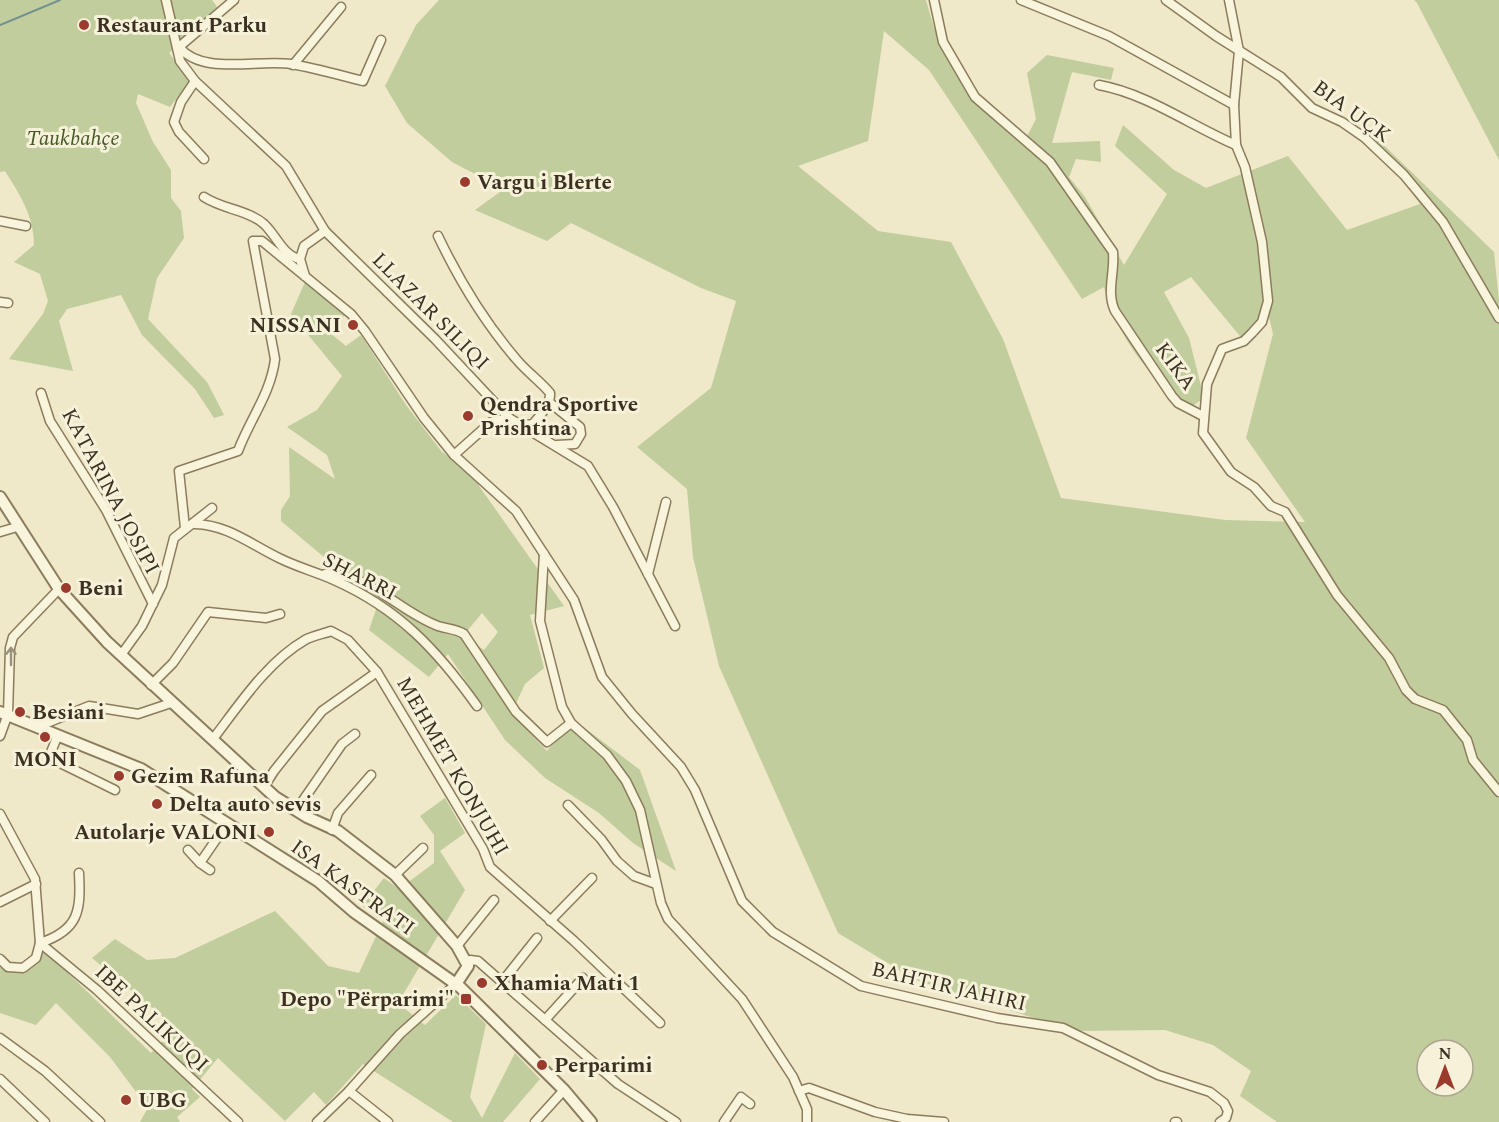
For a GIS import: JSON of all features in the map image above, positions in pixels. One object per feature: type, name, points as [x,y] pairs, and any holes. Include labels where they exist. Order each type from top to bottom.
[{"type":"street","name":"LLAZAR SILIQI","points":[[166,0],[179,47],[180,61],[195,81],[286,166],[325,231],[435,339],[509,418],[524,425],[588,466],[675,626]]},
{"type":"street","points":[[234,0],[179,47],[185,55],[206,62],[293,65],[363,81],[381,40]]},
{"type":"street","name":"KIKA","points":[[934,0],[943,42],[964,81],[975,97],[1050,162],[1113,252],[1114,269],[1109,299],[1115,311],[1172,396],[1186,408],[1203,416],[1207,384],[1222,349],[1244,341],[1262,322],[1267,308],[1262,242],[1245,167],[1236,145],[1234,105],[1239,51],[1229,0]]},
{"type":"street","points":[[1022,0],[1109,36],[1234,105]]},
{"type":"street","name":"BIA UÇK","points":[[1166,0],[1281,77],[1312,108],[1342,122],[1365,138],[1404,175],[1443,222],[1499,318]]},
{"type":"street","points":[[293,65],[341,6]]},
{"type":"street","points":[[195,81],[182,102],[174,122],[179,132],[204,159]]},
{"type":"street","points":[[1099,84],[1146,100],[1236,145]]},
{"type":"street","points":[[204,197],[217,206],[263,223],[287,252],[294,258],[300,259]]},
{"type":"street","points":[[0,221],[26,226]]},
{"type":"street","points":[[305,276],[300,259],[304,246],[325,231]]},
{"type":"street","points":[[438,236],[454,271],[474,302],[517,361],[550,393],[549,402],[533,424],[524,425]]},
{"type":"street","name":"BAHTIR JAHIRI","points":[[185,528],[179,471],[238,451],[248,423],[273,378],[276,359],[253,241],[262,242],[351,314],[424,418],[454,455],[516,511],[574,600],[602,677],[632,714],[681,767],[695,790],[742,900],[773,932],[861,986],[997,1018],[1063,1028],[1158,1075],[1210,1092],[1224,1103],[1228,1111],[1226,1118],[1220,1122]]},
{"type":"street","name":"KATARINA JOSIPI","points":[[41,393],[50,421],[102,502],[153,604]]},
{"type":"street","points":[[549,402],[580,427],[581,434],[575,444],[556,445]]},
{"type":"street","points":[[1203,416],[1203,433],[1231,472],[1254,487],[1271,506],[1286,512],[1337,595],[1389,658],[1406,690],[1415,699],[1443,710],[1467,740],[1473,760],[1499,792]]},
{"type":"street","points":[[454,455],[491,422],[509,418]]},
{"type":"street","points":[[0,497],[59,589],[121,655],[151,685],[213,739],[219,748],[264,787],[286,804],[366,850],[395,875],[457,946],[468,966]]},
{"type":"street","points":[[648,575],[666,502]]},
{"type":"street","points":[[121,655],[142,626],[153,604],[169,566],[171,545],[185,528],[195,524],[212,508]]},
{"type":"street","name":"SHARRI","points":[[195,524],[212,525],[228,530],[278,558],[321,574],[359,593],[404,621],[442,659],[477,706]]},
{"type":"street","points":[[0,532],[17,526]]},
{"type":"street","points":[[544,554],[540,621],[562,707],[571,723],[607,754],[626,781],[640,810],[656,884],[668,919],[742,999],[793,1077],[807,1109],[807,1122]]},
{"type":"street","points":[[321,574],[339,574],[369,584],[403,608],[438,626],[464,634],[516,712],[547,742],[571,723]]},
{"type":"street","points":[[0,736],[13,637],[59,589]]},
{"type":"street","points":[[151,685],[173,663],[208,612],[266,618],[280,614]]},
{"type":"street","name":"MEHMET KONJUHI","points":[[213,739],[266,674],[288,652],[306,639],[331,631],[348,640],[377,672],[483,849],[490,867],[660,1023]]},
{"type":"street","name":"MEHMET KONJUHI","points":[[264,787],[322,711],[377,672]]},
{"type":"street","points":[[37,727],[89,706],[138,714],[171,703]]},
{"type":"street","name":"ISA KASTRATI","points":[[4,713],[141,769],[209,811],[226,825],[318,881],[354,912],[456,984],[564,1090],[589,1121]]},
{"type":"street","points":[[297,809],[342,744],[355,734]]},
{"type":"street","points":[[58,735],[52,756],[58,763],[115,790]]},
{"type":"street","points":[[332,830],[334,818],[371,775]]},
{"type":"street","points":[[568,805],[617,861],[634,876],[656,884]]},
{"type":"street","points":[[0,814],[36,884],[40,943],[36,957],[23,968],[8,967],[0,959]]},
{"type":"street","points":[[200,863],[226,825]]},
{"type":"street","points":[[395,875],[423,848]]},
{"type":"street","points":[[188,850],[210,870]]},
{"type":"street","points":[[40,943],[62,934],[76,918],[79,904],[79,873]]},
{"type":"street","points":[[550,921],[592,878]]},
{"type":"street","points":[[0,902],[36,884]]},
{"type":"street","points":[[457,946],[494,900]]},
{"type":"street","points":[[502,982],[537,938]]},
{"type":"street","name":"IBE PALIKUQI","points":[[40,943],[97,990],[238,1122]]},
{"type":"street","points":[[317,1122],[349,1091],[400,1034],[456,984],[468,966],[468,961],[476,960],[618,1084],[676,1122]]},
{"type":"street","points":[[545,1020],[583,978]]},
{"type":"street","points":[[0,1038],[45,1071],[100,1122]]},
{"type":"street","points":[[0,1079],[45,1122]]},
{"type":"street","points":[[799,1091],[809,1088],[875,1112],[907,1119],[944,1122]]},
{"type":"street","points":[[535,1122],[564,1090]]},
{"type":"street","points":[[349,1091],[388,1122]]},
{"type":"street","points":[[724,1122],[741,1097],[750,1104]]},
{"type":"green space","name":"Taukbahçe","points":[[0,0],[212,0],[218,8],[169,53],[190,81],[170,107],[138,94],[136,103],[153,142],[171,170],[171,198],[181,211],[184,238],[157,278],[148,319],[207,382],[224,415],[214,418],[195,389],[142,335],[121,295],[67,309],[59,321],[73,371],[9,359],[43,314],[48,301],[40,274],[14,262],[34,245],[32,225],[25,206],[5,171],[0,172]]},
{"type":"green space","points":[[439,0],[926,0],[944,52],[956,73],[975,97],[976,104],[1024,142],[1036,119],[1027,73],[1047,55],[1114,68],[1111,80],[1072,72],[1052,143],[1100,141],[1101,162],[1076,159],[1069,177],[1085,197],[1124,265],[1167,194],[1115,146],[1123,125],[1174,170],[1206,188],[1288,156],[1347,230],[1420,204],[1365,127],[1494,252],[1499,301],[1499,1122],[1277,1122],[1240,1096],[1251,1071],[1213,1045],[1165,1030],[1074,1031],[916,980],[838,933],[719,666],[693,557],[687,489],[637,447],[711,388],[736,301],[701,288],[571,223],[547,241],[475,210],[504,189],[452,162],[407,123],[385,86],[416,25]],"holes":[[[884,31],[929,70],[1082,299],[1104,287],[1117,321],[1137,355],[1176,397],[1191,407],[1204,398],[1189,338],[1164,292],[1191,277],[1244,341],[1267,309],[1273,334],[1246,438],[1305,522],[1225,520],[1061,498],[1003,339],[951,242],[878,231],[798,166],[868,141]]]},
{"type":"green space","points":[[1414,0],[1499,0],[1499,160],[1417,3]]},
{"type":"green space","points":[[305,282],[345,315],[330,333],[346,346],[361,335],[406,405],[442,452],[478,475],[479,486],[564,606],[530,615],[544,668],[525,684],[511,714],[547,751],[573,719],[640,770],[676,871],[633,843],[599,813],[545,778],[505,740],[448,654],[429,677],[369,630],[381,595],[355,583],[281,521],[281,510],[290,496],[289,447],[335,479],[327,455],[287,427],[317,410],[342,376],[291,314]],"holes":[[[482,613],[498,632],[484,650],[463,636]]]},
{"type":"green space","points":[[445,798],[465,833],[440,851],[465,890],[398,1003],[425,1025],[456,995],[486,1024],[470,1097],[482,1118],[515,1053],[540,1079],[503,1122],[453,1122],[363,1064],[326,1105],[314,1092],[285,1121],[218,1058],[192,1089],[200,1097],[177,1117],[180,1122],[140,1122],[148,1108],[110,1057],[56,1003],[36,1025],[0,1013],[0,967],[14,972],[26,970],[45,951],[151,1053],[175,1027],[92,958],[115,939],[147,960],[175,958],[275,911],[328,966],[359,973],[384,919],[362,906],[384,878],[399,889],[434,863],[434,835],[420,816]]},
{"type":"waterway","points":[[0,25],[60,0]]},
{"type":"place","name":"Restaurant Parku","points":[[84,25]]},
{"type":"place","name":"Vargu i Blerte","points":[[465,182]]},
{"type":"place","name":"NISSANI","points":[[353,325]]},
{"type":"place","name":"Qendra Sportive Prishtina","points":[[468,416]]},
{"type":"place","name":"Beni","points":[[66,588]]},
{"type":"place","name":"Besiani","points":[[20,712]]},
{"type":"place","name":"MONI","points":[[45,737]]},
{"type":"place","name":"Gezim Rafuna","points":[[119,776]]},
{"type":"place","name":"Delta auto sevis","points":[[157,804]]},
{"type":"place","name":"Autolarje VALONI","points":[[269,832]]},
{"type":"place","name":"Xhamia Mati 1","points":[[482,983]]},
{"type":"place","name":"Depo \"Përparimi\"","points":[[466,999]]},
{"type":"place","name":"Perparimi","points":[[542,1065]]},
{"type":"place","name":"UBG","points":[[126,1100]]}]
